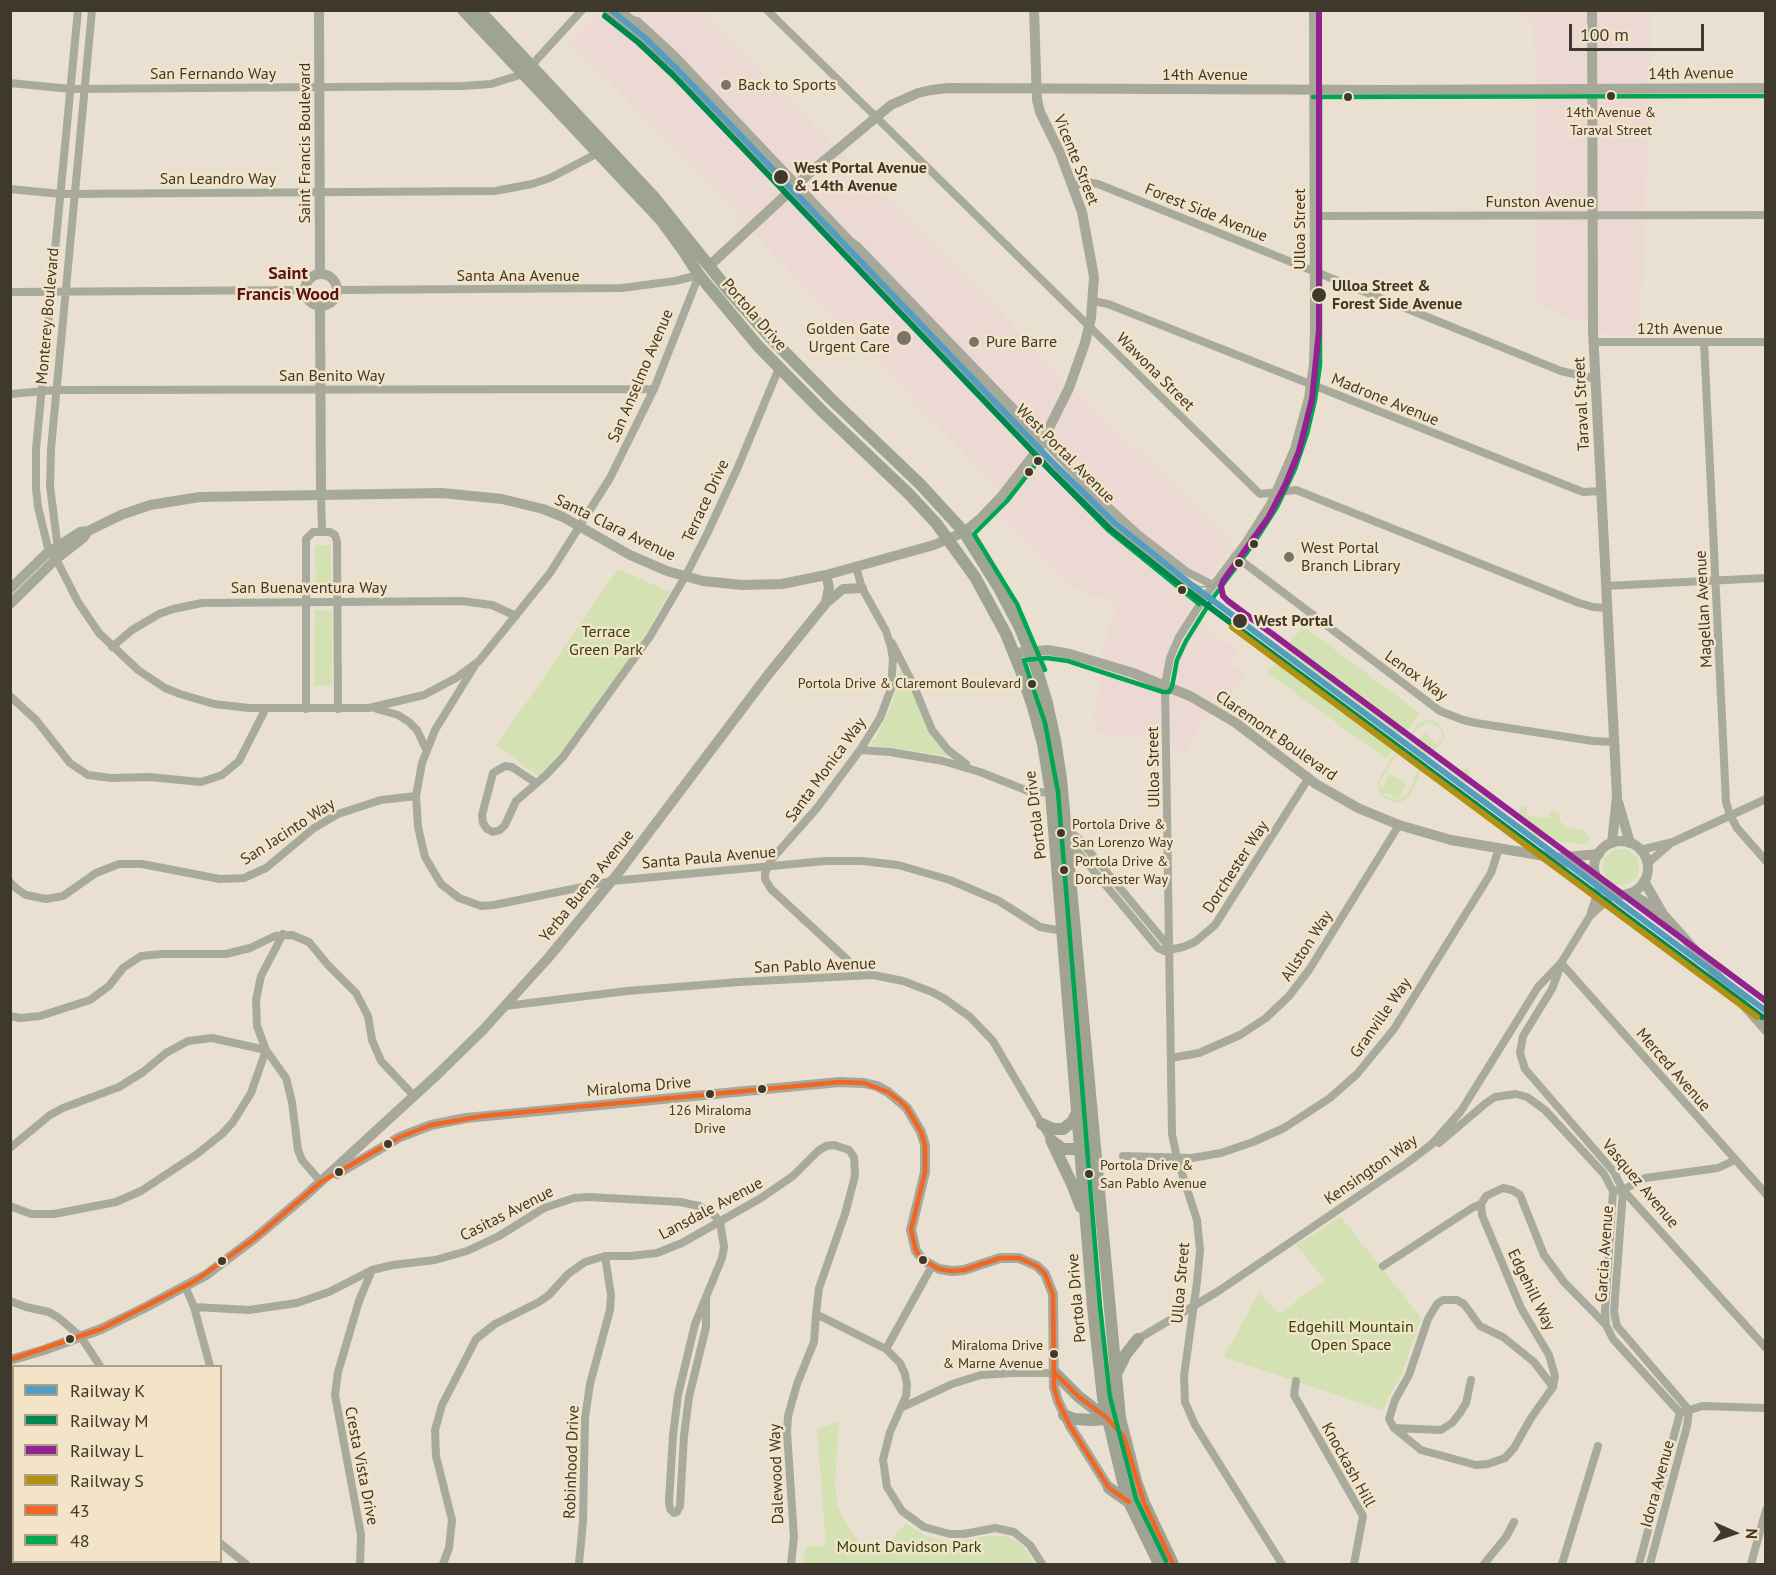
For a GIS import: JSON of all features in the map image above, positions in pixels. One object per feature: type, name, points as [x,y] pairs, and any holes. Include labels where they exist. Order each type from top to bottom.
[{"type":"main road","name":"Portola Drive","points":[[463,10],[527,70],[654,197],[709,266],[789,358],[920,484],[963,532],[999,588],[1030,651],[1047,703],[1055,740],[1066,827],[1118,1399],[1124,1437],[1144,1503],[1173,1564]]},
{"type":"main road","name":"Portola Drive","points":[[479,10],[598,153],[661,220],[699,275],[739,324],[779,368],[909,494],[949,539],[986,595],[1014,653],[1038,724],[1051,793],[1102,1388],[1116,1462],[1130,1502],[1159,1564]]},
{"type":"main road","points":[[699,275],[709,266]]},
{"type":"main road","points":[[1042,1124],[1053,1129],[1063,1129],[1072,1122],[1078,1112]]},
{"type":"main road","points":[[1051,1140],[1063,1149],[1096,1148]]},
{"type":"main road","points":[[1051,1140],[1079,1200],[1087,1232]]},
{"type":"main road","points":[[1112,1331],[1121,1342],[1131,1343],[1138,1339]]},
{"type":"main road","points":[[1116,1373],[1121,1361],[1138,1339]]},
{"type":"main road","points":[[1055,1373],[1107,1418],[1124,1437]]},
{"type":"main road","points":[[1064,1414],[1074,1419],[1084,1420],[1107,1418],[1116,1409],[1118,1399]]},
{"type":"main road","points":[[1109,1488],[1130,1502]]},
{"type":"street","name":"Monterey Boulevard","points":[[55,552],[41,525],[36,488],[36,449],[78,10]]},
{"type":"street","name":"Monterey Boulevard","points":[[55,552],[50,458],[92,10]]},
{"type":"street","name":"Saint Francis Boulevard","points":[[319,10],[320,274]]},
{"type":"street","points":[[527,70],[582,10]]},
{"type":"street","name":"West Portal Avenue","points":[[608,10],[654,49],[727,125],[794,188],[807,188],[825,206],[856,246],[1113,524],[1204,598]]},
{"type":"street","name":"West Portal Avenue","points":[[619,10],[632,21],[637,22]]},
{"type":"street","name":"West Portal Avenue","points":[[628,10],[637,22],[680,62],[794,188],[1040,445],[1138,534],[1187,572],[1213,585]]},
{"type":"street","name":"Wawona Street","points":[[767,10],[1260,494],[1296,490],[1579,603],[1608,608]]},
{"type":"street","name":"Vicente Street","points":[[949,539],[963,532],[981,518],[1002,496],[1040,445],[1069,388],[1089,327],[1094,277],[1090,252],[1082,212],[1073,186],[1040,112],[1035,89],[1034,10]]},
{"type":"street","name":"Ulloa Street","points":[[1282,1564],[1196,1425],[1185,1402],[1184,1376],[1199,1266],[1199,1235],[1193,1205],[1177,1158],[1172,1134],[1165,685],[1167,669],[1174,648],[1204,598],[1264,515],[1276,492],[1294,449],[1310,385],[1314,345],[1313,10]]},
{"type":"street","name":"Taraval Street","points":[[1592,10],[1594,342],[1617,796],[1612,843]]},
{"type":"street","name":"San Fernando Way","points":[[10,83],[71,89],[477,85],[506,80],[527,70]]},
{"type":"street","name":"14th Avenue","points":[[709,266],[794,188],[876,118],[904,99],[931,90],[948,88],[1593,90],[1766,88]]},
{"type":"street","name":"San Leandro Way","points":[[10,189],[61,194],[495,191],[550,178],[598,153]]},
{"type":"street","name":"Forest Side Avenue","points":[[1073,186],[1087,182],[1098,184],[1561,371],[1596,380]]},
{"type":"street","name":"Funston Avenue","points":[[1314,216],[1766,215]]},
{"type":"street","points":[[320,274],[332,279],[337,290],[332,302],[321,307],[309,302],[304,290],[309,279],[320,274]]},
{"type":"street","name":"Santa Ana Avenue","points":[[337,290],[622,288],[675,281],[699,275]]},
{"type":"street","name":"San Anselmo Avenue","points":[[435,730],[479,661],[550,573],[581,526],[622,455],[654,389],[699,275]]},
{"type":"street","points":[[10,292],[304,290]]},
{"type":"street","name":"Madrone Avenue","points":[[1093,301],[1108,304],[1583,492],[1601,491]]},
{"type":"street","points":[[321,307],[322,532]]},
{"type":"street","name":"12th Avenue","points":[[1594,342],[1766,342]]},
{"type":"street","name":"Magellan Avenue","points":[[1704,342],[1726,801],[1730,816],[1737,828],[1766,861]]},
{"type":"street","name":"Terrace Drive","points":[[536,783],[512,767],[506,766],[493,773],[482,815],[487,829],[493,832],[500,830],[509,818],[516,801],[536,783],[563,757],[635,659],[685,577],[738,467],[779,368]]},
{"type":"street","name":"San Benito Way","points":[[10,394],[56,390],[654,389]]},
{"type":"street","name":"Santa Clara Avenue","points":[[55,552],[80,532],[88,531],[135,510],[183,498],[321,495],[451,494],[481,496],[543,509],[581,526],[630,555],[685,577],[723,584],[761,586],[782,584],[856,567],[949,539]]},
{"type":"street","points":[[306,709],[306,539],[310,533],[322,532],[333,533],[337,538],[338,709]]},
{"type":"street","points":[[10,589],[55,552]]},
{"type":"street","points":[[10,604],[55,552]]},
{"type":"street","name":"San Anselmo Avenue","points":[[55,552],[78,602],[112,647],[138,670],[180,694],[214,704],[267,708],[369,708],[424,695],[456,678],[479,661]]},
{"type":"street","name":"Lenox Way","points":[[1235,556],[1440,711],[1452,717],[1476,723],[1593,741],[1614,742]]},
{"type":"street","name":"Santa Monica Way","points":[[856,567],[862,588],[905,667],[932,730],[958,759],[980,772]]},
{"type":"street","points":[[826,575],[829,587],[826,603]]},
{"type":"street","points":[[1606,586],[1766,578]]},
{"type":"street","points":[[826,603],[843,589],[862,588]]},
{"type":"street","name":"San Buenaventura Way","points":[[112,647],[145,621],[159,614],[186,605],[217,602],[478,602],[492,605],[516,616]]},
{"type":"street","name":"Yerba Buena Avenue","points":[[10,1360],[81,1337],[135,1313],[206,1275],[255,1238],[321,1182],[414,1096],[505,1006],[564,940],[826,603]]},
{"type":"street","name":"Santa Monica Way","points":[[766,867],[817,808],[860,750],[880,718],[891,689],[893,659],[886,631]]},
{"type":"street","name":"Claremont Boulevard","points":[[1014,653],[1056,651],[1085,658],[1165,685],[1206,704],[1236,723],[1308,779],[1358,808],[1399,825],[1451,840],[1557,858],[1595,873]]},
{"type":"street","points":[[10,696],[36,720],[70,763],[88,775],[111,778],[149,777],[201,782],[222,775],[243,756],[267,708]]},
{"type":"street","name":"San Anselmo Avenue","points":[[369,708],[398,715],[409,722],[417,730],[426,749]]},
{"type":"street","name":"Santa Paula Avenue","points":[[435,730],[426,749],[416,796],[418,826],[426,857],[441,884],[459,898],[481,906],[612,881],[844,860],[898,865],[958,883],[999,901],[1040,927],[1063,931]]},
{"type":"street","points":[[860,750],[924,757],[980,772],[1028,791],[1051,793]]},
{"type":"street","name":"Dorchester Way","points":[[1170,949],[1195,942],[1215,925],[1308,779]]},
{"type":"street","name":"San Jacinto Way","points":[[10,882],[26,895],[46,899],[63,896],[96,873],[119,864],[142,864],[220,879],[244,878],[266,868],[314,828],[338,814],[381,800],[416,796]]},
{"type":"street","name":"Taraval Street","points":[[1617,796],[1630,843]]},
{"type":"street","points":[[1640,850],[1673,842],[1766,799]]},
{"type":"street","name":"Allston Way","points":[[1171,1058],[1199,1053],[1233,1039],[1266,1018],[1289,996],[1309,970],[1399,825]]},
{"type":"street","points":[[1066,827],[1080,839],[1170,949],[1163,951],[1158,948],[1078,852],[1068,848]]},
{"type":"street","points":[[1647,864],[1673,842]]},
{"type":"street","points":[[1612,843],[1630,843],[1640,850],[1647,864],[1647,873],[1640,887],[1630,893],[1614,894],[1600,884],[1595,873],[1595,863],[1604,848],[1612,843]]},
{"type":"street","name":"Granville Way","points":[[1123,1156],[1192,1158],[1221,1152],[1268,1136],[1314,1110],[1357,1074],[1382,1045],[1491,873],[1499,848]]},
{"type":"street","name":"Claremont Boulevard","points":[[1557,858],[1599,854]]},
{"type":"street","points":[[766,867],[765,879],[771,889],[853,965],[873,975]]},
{"type":"street","points":[[1644,881],[1663,914],[1766,1030]]},
{"type":"street","name":"Kensington Way","points":[[1138,1339],[1217,1292],[1432,1144],[1461,1111],[1538,987],[1561,963],[1590,916],[1600,884]]},
{"type":"street","points":[[1630,893],[1663,914]]},
{"type":"street","name":"Kensington Way","points":[[1590,916],[1614,894]]},
{"type":"street","points":[[283,934],[263,970],[257,994],[257,1026],[266,1050],[281,1069],[290,1090],[298,1150],[302,1160],[321,1182]]},
{"type":"street","points":[[10,1016],[20,1018],[40,1016],[90,999],[109,986],[123,968],[141,956],[226,954],[250,948],[283,934],[309,942],[356,993],[368,1016],[372,1040],[381,1061],[414,1096]]},
{"type":"street","name":"Kensington Way","points":[[1521,1061],[1521,1044],[1524,1035],[1552,989],[1561,963]]},
{"type":"street","name":"Merced Avenue","points":[[1561,963],[1764,1191]]},
{"type":"street","name":"San Pablo Avenue","points":[[505,1006],[663,987],[873,975],[903,981],[932,992],[970,1017],[993,1041],[1003,1054],[1051,1140]]},
{"type":"street","points":[[10,1148],[50,1115],[119,1087],[143,1072],[166,1053],[188,1041],[212,1038],[266,1050]]},
{"type":"street","points":[[10,1206],[31,1214],[54,1214],[116,1202],[141,1191],[204,1150],[233,1122],[251,1093],[266,1050]]},
{"type":"street","name":"Vasquez Avenue","points":[[1521,1061],[1530,1076],[1614,1172],[1623,1190],[1766,1348]]},
{"type":"street","name":"Miraloma Drive","points":[[372,1152],[416,1131],[466,1118],[839,1082],[864,1083],[888,1092],[899,1100],[911,1114],[921,1132],[925,1145],[925,1172],[911,1230],[916,1251],[932,1266]]},
{"type":"street","name":"Vasquez Avenue","points":[[1407,1163],[1450,1134],[1495,1097],[1516,1094],[1536,1102],[1545,1110],[1604,1174],[1612,1191]]},
{"type":"street","points":[[368,1138],[372,1152]]},
{"type":"street","name":"Lansdale Avenue","points":[[443,1564],[449,1548],[452,1520],[449,1501],[438,1469],[435,1443],[435,1430],[442,1405],[476,1339],[495,1324],[549,1295],[576,1268],[595,1258],[657,1252],[682,1243],[777,1188],[826,1146],[834,1145],[849,1150],[854,1158],[855,1176],[845,1214],[819,1288],[816,1314]]},
{"type":"street","name":"Yerba Buena Avenue","points":[[321,1182],[372,1152]]},
{"type":"street","name":"Garcia Avenue","points":[[1684,1412],[1617,1326],[1614,1312],[1623,1190],[1645,1178],[1718,1168],[1735,1160]]},
{"type":"street","name":"Edgehill Way","points":[[1383,1266],[1481,1204],[1486,1196],[1498,1189],[1512,1190],[1520,1196],[1537,1240],[1554,1270],[1606,1326]]},
{"type":"street","points":[[1612,1191],[1623,1190]]},
{"type":"street","name":"Garcia Avenue","points":[[1612,1191],[1606,1326],[1613,1339],[1684,1412]]},
{"type":"street","name":"Casitas Avenue","points":[[194,1307],[249,1310],[281,1307],[312,1299],[372,1270],[435,1260],[467,1251],[499,1236],[544,1208],[574,1198],[680,1202],[699,1206],[720,1222]]},
{"type":"street","name":"Edgehill Way","points":[[1481,1204],[1482,1215],[1513,1290],[1553,1366],[1555,1376],[1552,1387]]},
{"type":"street","points":[[706,1298],[706,1327],[693,1379],[687,1416],[680,1506],[674,1513],[670,1509],[669,1501],[678,1395],[695,1324],[722,1258],[723,1237],[720,1222]]},
{"type":"street","name":"Robinhood Drive","points":[[579,1564],[583,1521],[585,1418],[590,1384],[610,1310],[610,1287],[605,1256]]},
{"type":"street","points":[[886,1349],[932,1266],[952,1271],[1009,1257],[1029,1261],[1045,1274],[1053,1294],[1054,1387],[1064,1414],[1109,1488]]},
{"type":"street","name":"Cresta Vista Drive","points":[[360,1564],[361,1535],[335,1395],[338,1372],[359,1301],[372,1270]]},
{"type":"street","points":[[185,1286],[194,1307],[210,1365]]},
{"type":"street","points":[[1443,1300],[1457,1300],[1464,1304],[1480,1326],[1503,1337],[1533,1362],[1552,1387],[1509,1454],[1488,1464],[1476,1465],[1421,1450],[1394,1428],[1389,1419],[1395,1401],[1409,1375],[1432,1310],[1443,1300]]},
{"type":"street","points":[[10,1301],[49,1312],[59,1318],[81,1337],[99,1365]]},
{"type":"street","points":[[816,1314],[886,1349],[900,1363],[905,1374],[907,1385],[903,1407],[890,1432],[883,1460],[887,1487],[902,1511],[924,1527],[943,1533],[964,1534],[995,1528],[1014,1532],[1030,1545],[1042,1564]]},
{"type":"street","name":"Dalewood Way","points":[[791,1564],[794,1537],[788,1416],[797,1384],[814,1342],[816,1314]]},
{"type":"street","points":[[903,1407],[952,1384],[981,1375],[1012,1372],[1055,1373]]},
{"type":"street","points":[[1394,1428],[1441,1430],[1452,1423],[1460,1413],[1466,1403],[1471,1380]]},
{"type":"street","name":"Knockash Hill","points":[[1296,1381],[1294,1395],[1363,1516],[1354,1564]]},
{"type":"street","points":[[1684,1412],[1702,1406],[1766,1408]]},
{"type":"street","name":"Idora Avenue","points":[[1640,1564],[1684,1412]]},
{"type":"street","name":"Idora Avenue","points":[[1650,1564],[1687,1426],[1684,1412]]},
{"type":"street","points":[[1562,1564],[1598,1446]]},
{"type":"street","points":[[1751,1564],[1766,1510]]},
{"type":"street","points":[[1484,1564],[1506,1537],[1514,1521]]},
{"type":"street","points":[[222,1545],[246,1564]]},
{"type":"shaded area","points":[[599,11],[702,11],[832,144],[950,258],[1063,379],[1233,544],[1186,613],[1239,652],[1230,665],[1245,675],[1229,699],[1203,720],[1183,756],[1160,735],[1107,735],[1096,728],[1096,721],[1093,718],[1100,689],[1102,649],[1117,605],[1068,582],[1002,520],[997,487],[570,40]]},
{"type":"shaded area","points":[[1521,11],[1650,11],[1650,73],[1640,335],[1611,335],[1536,302],[1534,19],[1521,18]]},
{"type":"green space","points":[[315,545],[331,545],[332,594],[316,595]]},
{"type":"green space","name":"Terrace Green Park","points":[[618,569],[670,592],[632,657],[568,744],[539,777],[497,745]]},
{"type":"green space","points":[[315,610],[332,610],[332,686],[314,686]]},
{"type":"green space","points":[[1303,626],[1420,713],[1386,759],[1268,673]]},
{"type":"green space","points":[[900,668],[947,753],[946,756],[872,745],[871,742],[876,738],[893,702]]},
{"type":"green space","points":[[1423,721],[1436,721],[1442,727],[1444,736],[1441,744],[1425,762],[1408,799],[1398,803],[1384,798],[1379,791],[1378,781],[1391,759],[1417,725]],"holes":[[[1429,722],[1440,729],[1442,736],[1439,743],[1437,745],[1425,733],[1404,755],[1416,767],[1421,763],[1407,795],[1398,800],[1386,796],[1383,792],[1399,799],[1406,782],[1389,774],[1382,790],[1380,781],[1393,761],[1419,727]]]},
{"type":"green space","points":[[1466,769],[1470,771],[1466,791],[1460,796],[1456,795],[1453,789],[1456,771]]},
{"type":"green space","points":[[1473,793],[1495,795],[1493,805],[1472,802]]},
{"type":"green space","points":[[1527,805],[1526,815],[1549,818],[1550,811],[1557,812],[1560,821],[1567,828],[1583,830],[1591,838],[1586,845],[1532,837],[1522,827],[1523,821],[1518,820],[1520,807]]},
{"type":"green space","points":[[1621,849],[1634,854],[1639,867],[1634,880],[1621,885],[1608,880],[1603,867],[1608,854]]},
{"type":"green space","name":"Edgehill Mountain Open Space","points":[[1341,1217],[1421,1318],[1400,1378],[1383,1411],[1224,1357],[1259,1293],[1279,1314],[1325,1280],[1296,1245]]},
{"type":"green space","name":"Mount Davidson Park","points":[[839,1421],[835,1483],[837,1505],[848,1528],[864,1548],[868,1548],[877,1556],[906,1523],[926,1536],[953,1542],[987,1536],[1006,1536],[1022,1544],[1035,1564],[803,1564],[806,1546],[826,1546],[817,1429]]},
{"type":"tram line","points":[[1187,581],[1200,587],[1212,586],[1229,568]]},
{"type":"rail line","name":"K","points":[[611,10],[644,37],[679,71],[1058,468],[1115,523],[1192,585],[1766,1011]]},
{"type":"rail line","name":"L","points":[[1319,10],[1319,330],[1312,399],[1299,451],[1286,483],[1268,518],[1223,581],[1221,586],[1223,596],[1766,1001]]},
{"type":"rail line","name":"M","points":[[605,16],[639,43],[674,76],[1053,473],[1110,529],[1188,591],[1762,1017]]},
{"type":"rail line","name":"S","points":[[1232,627],[1757,1017]]},
{"type":"transit line","name":"48","points":[[1166,1561],[1136,1499],[1110,1397],[1100,1306],[1058,792],[1045,723],[1024,660],[1047,658],[1068,661],[1169,692],[1177,660],[1186,641],[1212,599],[1252,546],[1277,507],[1295,469],[1307,434],[1320,365],[1320,90]]},
{"type":"transit line","name":"48","points":[[1313,97],[1766,96]]},
{"type":"transit line","name":"48","points":[[1045,670],[1017,604],[974,534],[1007,501],[1039,460],[1108,530],[1199,604]]},
{"type":"transit line","name":"43","points":[[10,1360],[101,1329],[195,1281],[255,1238],[321,1182],[400,1137],[431,1125],[483,1116],[839,1082],[864,1083],[888,1092],[899,1100],[907,1108],[921,1132],[925,1145],[925,1172],[911,1230],[916,1251],[923,1260],[939,1269],[952,1271],[964,1270],[1000,1258],[1019,1258],[1037,1266],[1045,1274],[1053,1294],[1054,1387],[1058,1401],[1070,1426],[1109,1488],[1129,1502]]},
{"type":"transit line","name":"43","points":[[1055,1373],[1079,1397],[1107,1418],[1124,1437],[1144,1503],[1173,1564]]},
{"type":"place","name":"Back to Sports","points":[[726,85]]},
{"type":"place","name":"14th Avenue & Taraval Street","points":[[1611,96]]},
{"type":"place","name":"West Portal Avenue & 14th Avenue","points":[[781,177]]},
{"type":"place","name":"Ulloa Street & Forest Side Avenue","points":[[1319,295]]},
{"type":"place","name":"Golden Gate Urgent Care","points":[[904,338]]},
{"type":"place","name":"Pure Barre","points":[[974,342]]},
{"type":"place","name":"West Portal Branch Library","points":[[1289,557]]},
{"type":"place","name":"West Portal","points":[[1240,621]]},
{"type":"place","name":"Portola Drive & Claremont Boulevard","points":[[1032,684]]},
{"type":"place","name":"Portola Drive & San Lorenzo Way","points":[[1061,833]]},
{"type":"place","name":"Portola Drive & Dorchester Way","points":[[1064,870]]},
{"type":"place","name":"126 Miraloma Drive","points":[[710,1094]]},
{"type":"place","name":"Portola Drive & San Pablo Avenue","points":[[1089,1174]]},
{"type":"place","name":"Miraloma Drive & Marne Avenue","points":[[1054,1354]]},
{"type":"district","name":"Saint Francis Wood","points":[[288,284]]}]
